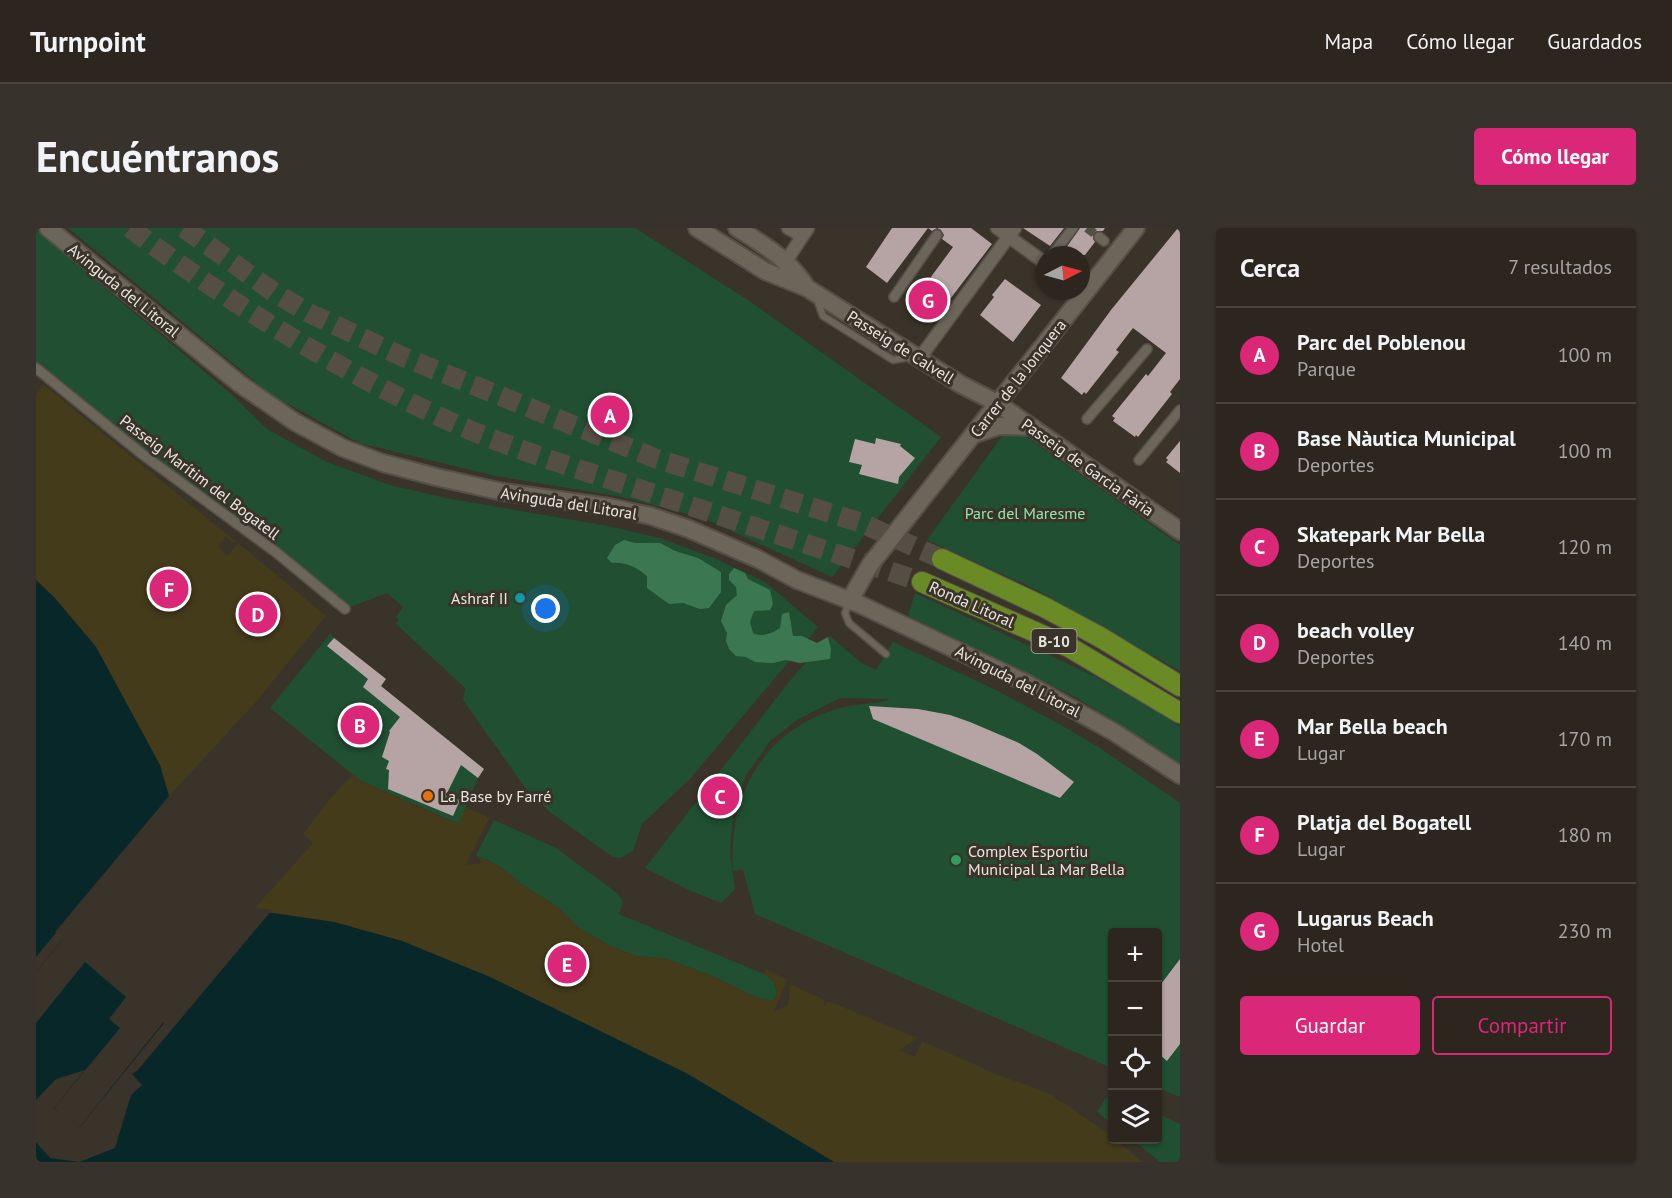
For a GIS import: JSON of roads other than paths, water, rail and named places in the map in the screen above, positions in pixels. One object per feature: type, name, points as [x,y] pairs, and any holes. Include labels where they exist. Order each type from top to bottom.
[{"type":"highway","name":"Ronda Litoral","points":[[942,559],[1044,607],[1100,637],[1180,686]]},
{"type":"highway","name":"Ronda Litoral","points":[[922,582],[1069,647],[1180,713]]},
{"type":"main road","name":"Avinguda del Litoral","points":[[48,228],[240,384],[295,422],[343,448],[383,463],[447,480],[503,492],[609,507],[651,516],[730,546],[796,580],[850,600],[1026,683],[1114,732],[1180,775]]},
{"type":"main road","name":"Passeig de Calvell","points":[[697,228],[765,271],[810,289],[960,384],[997,403]]},
{"type":"main road","name":"Passeig de Calvell","points":[[737,228],[786,261],[798,272],[810,289]]},
{"type":"main road","name":"Carrer de la Jonquera","points":[[1090,283],[1136,228]]},
{"type":"main road","name":"Carrer de la Jonquera","points":[[850,600],[870,565],[1024,372],[1077,300]]},
{"type":"main road","name":"Passeig de Garcia Fària","points":[[997,403],[1180,531]]},
{"type":"main road","points":[[971,439],[999,426],[1033,428]]},
{"type":"street","points":[[786,261],[805,232],[788,228]]},
{"type":"street","points":[[997,228],[1012,232],[1036,255]]},
{"type":"street","points":[[1060,246],[1073,228]]},
{"type":"street","points":[[917,357],[1012,232]]},
{"type":"street","points":[[894,297],[937,235]]},
{"type":"street","points":[[1088,419],[1147,349]]},
{"type":"street","name":"Passeig Marítim del Bogatell","points":[[36,368],[142,454],[276,553],[345,609]]},
{"type":"street","points":[[1139,460],[1180,410]]},
{"type":"lane","points":[[850,600],[845,614],[849,623],[886,654]]},
{"type":"water","points":[[36,580],[54,597],[96,647],[160,765],[169,796],[55,932],[63,939],[36,972]]},
{"type":"water","points":[[253,910],[334,922],[402,941],[490,977],[688,1074],[834,1162],[36,1162],[36,1023],[85,962],[126,997],[109,1019],[120,1028],[54,1108],[78,1129]]},
{"type":"tunnel","points":[[130,228],[204,281],[280,330],[358,375],[438,416],[557,462],[922,582]]},
{"type":"tunnel","points":[[184,228],[275,293],[309,313],[401,356],[657,459],[859,522],[942,559]]},
{"type":"tunnel","points":[[1087,228],[1099,237]]},
{"type":"place","name":"Lugarus Beach","points":[[928,300]]},
{"type":"place","name":"Parc del Poblenou","points":[[610,415]]},
{"type":"place","name":"Platja del Bogatell","points":[[169,589]]},
{"type":"place","name":"Ashraf II","points":[[520,598]]},
{"type":"place","name":"beach volley","points":[[258,614]]},
{"type":"place","name":"Base Nàutica Municipal","points":[[360,725]]},
{"type":"place","name":"La Base by Farré","points":[[428,796]]},
{"type":"place","name":"Skatepark Mar Bella","points":[[720,796]]},
{"type":"place","name":"Complex Esportiu Municipal La Mar Bella","points":[[956,860]]},
{"type":"place","name":"Mar Bella beach","points":[[567,964]]},
{"type":"park label","name":"Parc del Maresme","points":[[1025,513]]}]
